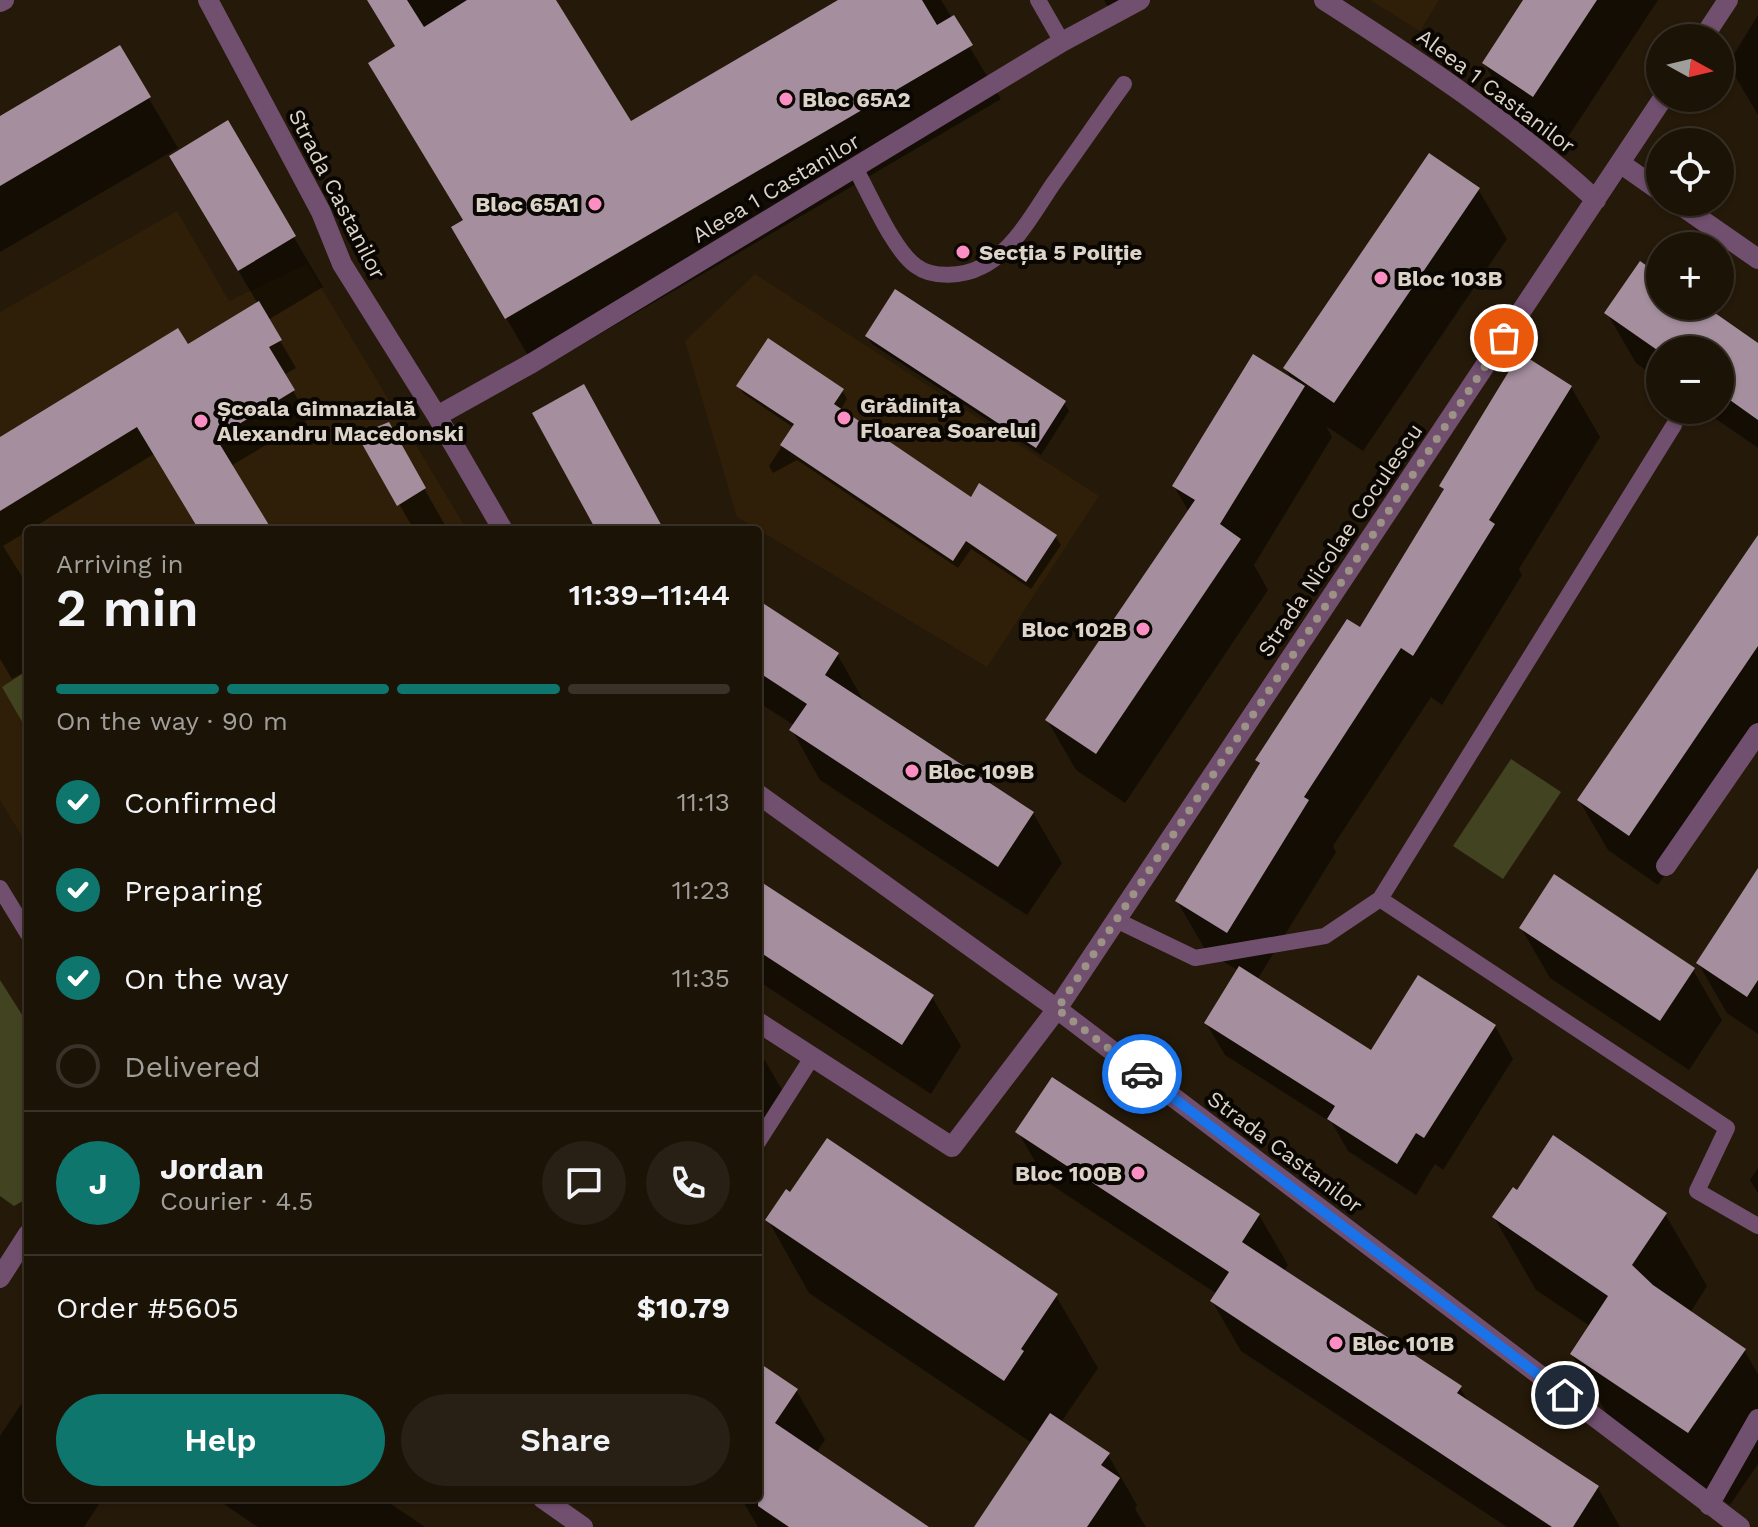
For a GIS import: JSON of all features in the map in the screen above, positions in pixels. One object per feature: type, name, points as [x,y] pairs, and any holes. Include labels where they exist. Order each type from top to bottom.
[{"type":"street","name":"Strada Castanilor","points":[[208,0],[321,212],[342,264],[437,416],[501,526]]},
{"type":"street","name":"Aleea 1 Castanilor","points":[[437,416],[532,363],[1062,42],[1140,0]]},
{"type":"street","name":"Aleea 1 Castanilor","points":[[1324,0],[1436,72],[1548,156],[1596,200]]},
{"type":"street","points":[[1712,24],[1728,0]]},
{"type":"street","name":"Strada Nicolae Coculescu","points":[[813,1056],[952,1147],[1057,1009],[1654,112]]},
{"type":"street","points":[[1620,163],[1646,181]]},
{"type":"street","points":[[1696,216],[1758,259]]},
{"type":"street","points":[[1666,866],[1758,733]]},
{"type":"street","name":"Strada Castanilor","points":[[762,797],[1057,1009],[1740,1527]]},
{"type":"street","points":[[762,1024],[813,1056]]},
{"type":"street","points":[[0,1278],[24,1240]]},
{"type":"street","points":[[1709,1505],[1758,1419]]},
{"type":"street","points":[[548,1502],[583,1527]]},
{"type":"lane","points":[[1038,0],[1062,42]]},
{"type":"lane","points":[[855,168],[904,255],[919,269],[939,274],[982,267],[1004,250],[1024,225],[1124,84]]},
{"type":"lane","points":[[1116,920],[1195,958],[1325,936],[1380,899],[1674,425]]},
{"type":"lane","points":[[0,888],[24,927]]},
{"type":"lane","points":[[1380,899],[1727,1128],[1697,1191],[1758,1226]]},
{"type":"lane","points":[[762,1136],[813,1056]]},
{"type":"shaded area","points":[[1370,0],[1439,0],[1420,31]]},
{"type":"shaded area","name":"Școala Gimnazială Alexandru Macedonski","points":[[177,211],[229,301],[307,264],[465,526],[24,526],[24,839],[0,800],[0,312]]},
{"type":"shaded area","name":"Grădinița Floarea Soarelui","points":[[755,274],[1099,496],[987,667],[762,532],[762,526],[752,526],[737,517],[685,341]]},
{"type":"green space","points":[[24,673],[24,725],[2,687]]},
{"type":"green space","points":[[1511,759],[1561,792],[1503,879],[1453,846]]},
{"type":"green space","points":[[0,980],[24,1018],[24,1200],[14,1206],[0,1196]]},
{"type":"building","points":[[367,0],[407,0],[424,27],[467,0],[556,0],[631,121],[838,0],[922,0],[937,25],[954,15],[973,45],[505,319],[451,227],[463,220],[368,63],[395,46]]},
{"type":"building","points":[[1523,0],[1597,0],[1533,97],[1482,63]]},
{"type":"building","points":[[120,45],[151,97],[0,186],[0,116]]},
{"type":"building","points":[[228,120],[296,236],[238,271],[169,156]]},
{"type":"building","name":"Bloc 103B","points":[[1429,153],[1480,188],[1334,403],[1283,368]]},
{"type":"building","points":[[1640,261],[1646,265],[1646,320],[1725,320],[1758,343],[1758,420],[1734,403],[1734,336],[1646,336],[1646,342],[1604,313]]},
{"type":"building","points":[[895,289],[1066,401],[1036,448],[865,336]]},
{"type":"building","points":[[259,301],[282,340],[269,347],[295,390],[216,438],[270,526],[197,526],[137,427],[0,511],[0,437],[178,328],[188,344]]},
{"type":"building","points":[[768,338],[844,389],[834,404],[971,497],[979,483],[1057,535],[1026,582],[966,541],[953,561],[780,445],[794,424],[736,386]]},
{"type":"building","points":[[1520,353],[1572,386],[1489,520],[1495,524],[1413,656],[1401,648],[1304,797],[1309,800],[1227,933],[1175,901],[1260,763],[1255,760],[1347,619],[1360,627],[1444,489],[1439,486]]},
{"type":"building","name":"Bloc 102B","points":[[1253,354],[1305,386],[1220,524],[1241,539],[1096,754],[1045,720],[1195,500],[1172,486]]},
{"type":"building","points":[[584,384],[662,526],[594,526],[532,413]]},
{"type":"building","points":[[389,422],[426,488],[397,506],[357,435]]},
{"type":"building","points":[[1758,535],[1758,646],[1629,836],[1577,800]]},
{"type":"building","name":"Bloc 109B","points":[[762,603],[839,653],[825,675],[1034,812],[998,867],[789,730],[807,704],[762,675]]},
{"type":"building","points":[[1758,868],[1758,980],[1747,997],[1696,963]]},
{"type":"building","points":[[1554,874],[1695,968],[1660,1021],[1519,928]]},
{"type":"building","points":[[762,883],[934,995],[902,1045],[762,954]]},
{"type":"building","points":[[1239,966],[1371,1050],[1418,975],[1496,1025],[1424,1138],[1416,1133],[1397,1164],[1327,1119],[1335,1106],[1204,1023]]},
{"type":"building","points":[[1052,1077],[1260,1214],[1242,1242],[1462,1386],[1457,1393],[1599,1486],[1573,1527],[1552,1527],[1210,1301],[1229,1272],[1015,1132]]},
{"type":"building","points":[[1553,1135],[1667,1213],[1632,1265],[1653,1285],[1746,1349],[1688,1433],[1570,1354],[1608,1296],[1492,1217],[1513,1187],[1517,1190]]},
{"type":"building","points":[[827,1138],[1058,1294],[1021,1349],[1024,1351],[1004,1381],[765,1220],[786,1189],[790,1192]]},
{"type":"building","points":[[762,1365],[798,1389],[775,1423],[929,1527],[789,1527],[758,1506],[758,1502],[762,1502]]},
{"type":"building","points":[[1050,1413],[1110,1453],[1101,1465],[1120,1478],[1087,1527],[974,1527]]},
{"type":"way so far","points":[[1142,1074],[1057,1009],[1504,338]]},
{"type":"place","name":"Bloc 65A2","points":[[786,99]]},
{"type":"place","name":"Bloc 65A1","points":[[595,204]]},
{"type":"place","name":"Secția 5 Poliție","points":[[963,252]]},
{"type":"place","name":"Bloc 103B","points":[[1381,278]]},
{"type":"place","name":"Grădinița Floarea Soarelui","points":[[844,418]]},
{"type":"place","name":"Școala Gimnazială Alexandru Macedonski","points":[[201,421]]},
{"type":"place","name":"Bloc 102B","points":[[1143,629]]},
{"type":"place","name":"Bloc 109B","points":[[912,771]]},
{"type":"place","name":"Bloc 100B","points":[[1138,1173]]},
{"type":"place","name":"Bloc 101B","points":[[1336,1343]]},
{"type":"route","points":[[1142,1074],[1565,1395]]}]
